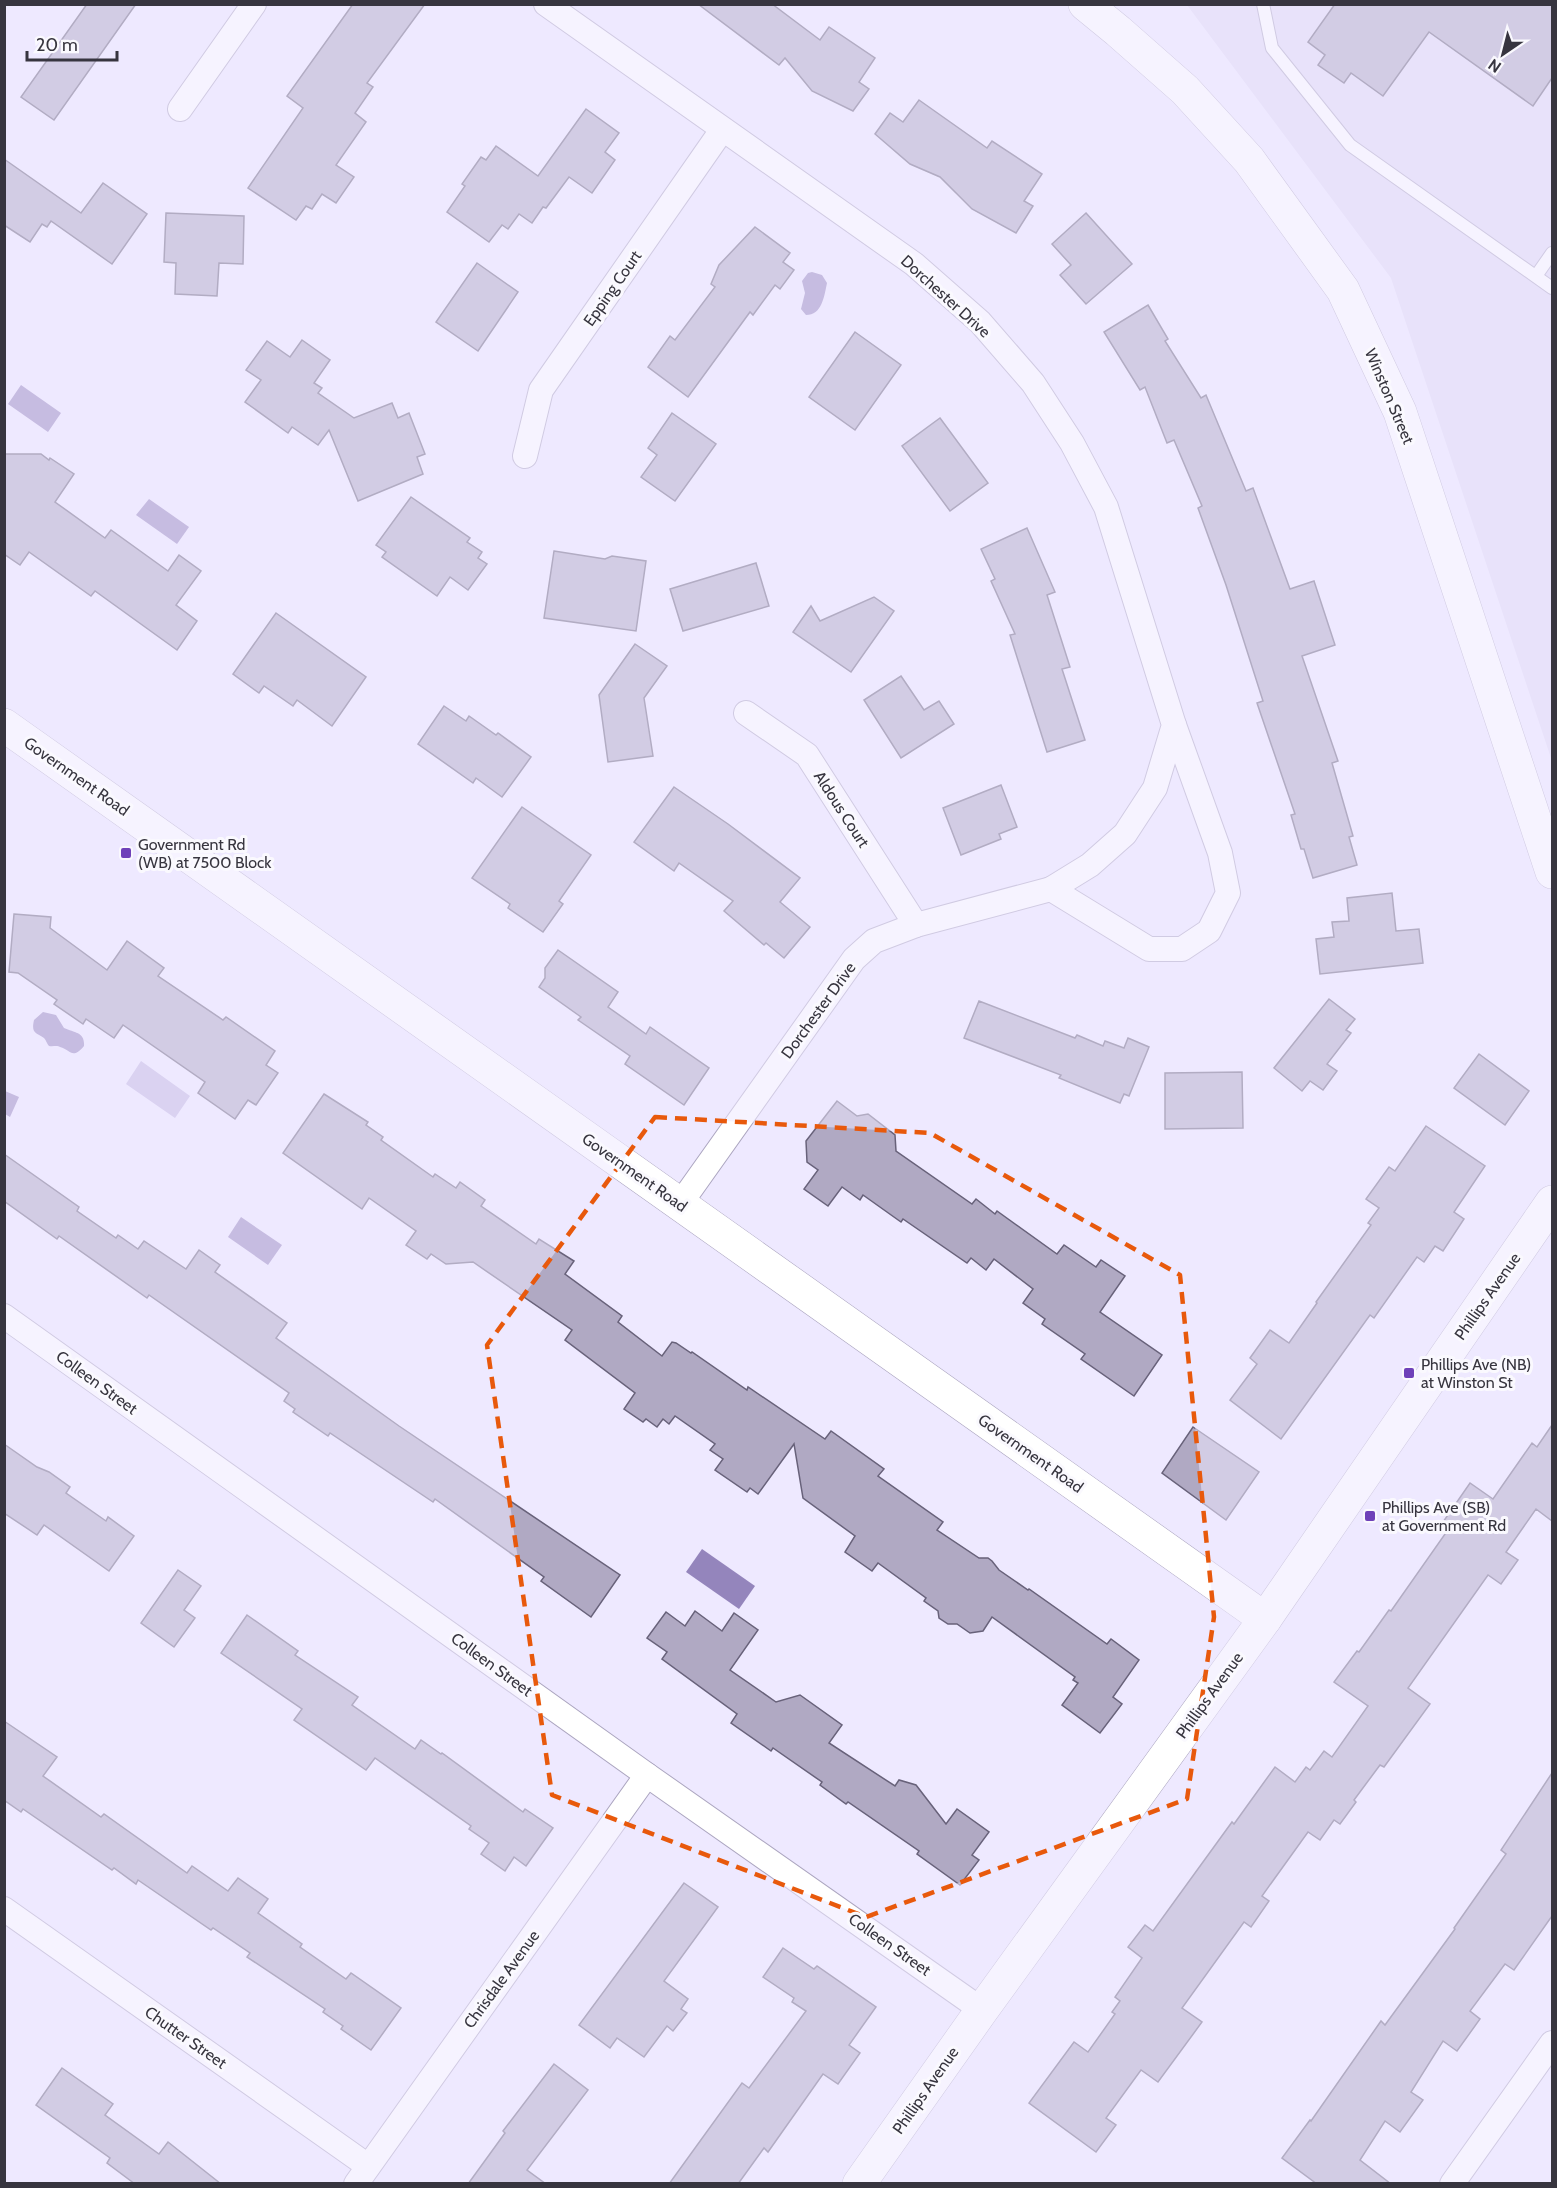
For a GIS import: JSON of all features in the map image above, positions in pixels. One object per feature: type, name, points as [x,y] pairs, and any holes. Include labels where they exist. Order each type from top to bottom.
[{"type":"street","points":[[180,109],[254,4]]},
{"type":"street","name":"Dorchester Drive","points":[[546,4],[914,264],[980,322],[1033,383],[1072,443],[1106,507],[1174,726],[1220,853],[1228,894],[1209,931],[1182,949],[1149,949],[1051,889]]},
{"type":"street","name":"Winston Street","points":[[1085,4],[1185,90],[1249,160],[1343,290],[1400,412],[1552,872]]},
{"type":"street","name":"Epping Court","points":[[525,456],[541,390],[722,130]]},
{"type":"street","name":"Aldous Court","points":[[746,713],[807,755],[916,925]]},
{"type":"street","name":"Government Road","points":[[4,724],[1264,1619]]},
{"type":"street","name":"Dorchester Drive","points":[[680,1204],[854,958],[874,941],[916,925],[1051,889],[1090,865],[1125,834],[1155,788],[1174,726]]},
{"type":"street","name":"Phillips Avenue","points":[[859,2184],[1264,1619],[1552,1202]]},
{"type":"street","name":"Colleen Street","points":[[4,1316],[647,1775],[982,2010]]},
{"type":"street","name":"Chrisdale Avenue","points":[[362,2175],[647,1775]]},
{"type":"street","name":"Chutter Street","points":[[4,1909],[362,2175]]},
{"type":"street","points":[[1452,2184],[1552,2043]]},
{"type":"lane","points":[[1263,4],[1272,48],[1350,146],[1552,288]]},
{"type":"lane","points":[[1536,276],[1552,253]]},
{"type":"highlighted area","points":[[655,1117],[930,1133],[1180,1275],[1214,1617],[1187,1799],[866,1917],[552,1795],[487,1345]]},
{"type":"shaded area","points":[[1187,5],[1552,5],[1552,761],[1391,278]]},
{"type":"shaded area","points":[[808,273],[822,275],[827,283],[819,309],[806,315],[801,309],[805,293],[802,281]]},
{"type":"shaded area","points":[[21,385],[61,413],[48,432],[8,404]]},
{"type":"shaded area","points":[[149,499],[189,527],[177,544],[136,515]]},
{"type":"shaded area","points":[[43,1012],[56,1015],[64,1028],[81,1035],[84,1046],[72,1053],[59,1046],[49,1046],[33,1028],[34,1020]]},
{"type":"shaded area","points":[[141,1061],[190,1096],[175,1118],[126,1084]]},
{"type":"shaded area","points":[[5,1091],[19,1097],[10,1117],[5,1114]]},
{"type":"shaded area","points":[[241,1217],[282,1245],[268,1265],[228,1237]]},
{"type":"shaded area","points":[[702,1549],[755,1586],[739,1609],[686,1572]]},
{"type":"building","points":[[87,4],[136,4],[54,120],[21,97]]},
{"type":"building","points":[[353,4],[425,4],[367,83],[373,87],[355,113],[366,122],[336,165],[354,177],[336,203],[322,194],[312,209],[306,206],[296,220],[248,188],[303,108],[287,96]]},
{"type":"building","points":[[698,4],[772,4],[820,40],[829,27],[875,58],[859,82],[869,89],[853,111],[812,91],[785,58],[779,65]]},
{"type":"building","points":[[1335,4],[1552,4],[1552,78],[1533,106],[1429,32],[1383,96],[1351,73],[1344,83],[1318,65],[1325,55],[1308,42]]},
{"type":"building","points":[[919,100],[987,148],[992,141],[1042,174],[1024,201],[1033,206],[1016,233],[972,209],[940,177],[910,164],[875,134],[890,113],[903,122]]},
{"type":"building","points":[[586,109],[619,133],[605,152],[615,160],[592,193],[569,177],[532,223],[519,214],[508,229],[502,225],[489,242],[447,212],[465,186],[462,184],[481,157],[486,160],[496,146],[538,176]]},
{"type":"building","points":[[4,159],[81,213],[103,183],[147,214],[112,264],[51,221],[47,227],[42,224],[30,242],[4,225]]},
{"type":"building","points":[[166,213],[244,216],[243,264],[219,263],[217,296],[175,294],[176,263],[164,262]]},
{"type":"building","points":[[1086,213],[1132,264],[1086,304],[1060,275],[1071,265],[1052,244]]},
{"type":"building","points":[[755,227],[790,253],[783,262],[794,270],[780,289],[775,285],[753,315],[750,312],[688,397],[648,367],[670,336],[675,340],[715,287],[711,284],[719,265]]},
{"type":"building","points":[[477,263],[518,292],[478,351],[436,322]]},
{"type":"building","points":[[1148,305],[1168,339],[1165,341],[1201,398],[1206,395],[1246,491],[1253,488],[1290,589],[1314,581],[1335,645],[1302,656],[1338,761],[1332,763],[1353,836],[1349,837],[1357,865],[1313,878],[1304,849],[1301,849],[1291,815],[1295,814],[1257,703],[1263,701],[1226,585],[1198,508],[1202,506],[1174,440],[1167,443],[1145,387],[1140,390],[1104,332]]},
{"type":"building","points":[[855,332],[901,365],[855,430],[809,397]]},
{"type":"building","points":[[302,340],[330,360],[314,383],[322,388],[318,393],[354,418],[392,403],[398,418],[409,413],[425,454],[417,457],[423,474],[358,501],[329,430],[318,445],[292,427],[288,433],[245,402],[261,380],[246,370],[267,341],[290,357]]},
{"type":"building","points":[[672,413],[716,444],[675,501],[641,477],[657,455],[648,448]]},
{"type":"building","points":[[940,418],[988,483],[950,511],[902,446]]},
{"type":"building","points":[[4,454],[41,454],[74,474],[55,502],[105,538],[111,530],[168,571],[179,555],[201,571],[176,605],[197,621],[177,650],[95,591],[91,596],[29,552],[20,565],[4,554]]},
{"type":"building","points":[[411,497],[470,538],[467,542],[482,552],[478,558],[487,564],[468,590],[450,577],[437,596],[382,557],[386,552],[376,545]]},
{"type":"building","points":[[1027,528],[1055,592],[1047,595],[1070,667],[1062,669],[1085,740],[1047,752],[1010,635],[1015,634],[991,581],[995,579],[981,549]]},
{"type":"building","points":[[554,551],[605,559],[612,556],[646,561],[636,631],[544,618]]},
{"type":"building","points":[[756,563],[769,606],[683,631],[670,589]]},
{"type":"building","points":[[874,597],[894,611],[851,672],[793,632],[811,606],[820,621]]},
{"type":"building","points":[[276,613],[366,677],[332,726],[297,700],[293,706],[264,686],[259,693],[233,674]]},
{"type":"building","points":[[635,644],[667,666],[644,698],[653,756],[608,762],[599,695]]},
{"type":"building","points":[[901,676],[924,710],[939,701],[954,724],[901,758],[864,700]]},
{"type":"building","points":[[444,706],[466,721],[469,716],[496,735],[498,733],[531,757],[502,797],[476,778],[473,783],[418,744]]},
{"type":"building","points":[[1001,785],[1017,827],[999,834],[1001,839],[961,855],[943,808]]},
{"type":"building","points":[[674,787],[800,878],[780,902],[810,927],[784,958],[766,943],[764,945],[724,911],[733,901],[679,863],[674,871],[634,842]]},
{"type":"building","points":[[522,807],[591,855],[559,901],[563,904],[543,932],[508,908],[510,904],[472,878]]},
{"type":"building","points":[[1392,893],[1396,931],[1419,929],[1423,963],[1320,974],[1316,939],[1334,937],[1332,922],[1349,921],[1347,898]]},
{"type":"building","points":[[14,914],[51,917],[50,928],[107,970],[127,941],[164,968],[158,976],[223,1020],[226,1017],[275,1051],[266,1065],[278,1073],[256,1105],[248,1100],[235,1119],[198,1093],[205,1082],[123,1025],[114,1038],[86,1019],[83,1024],[54,1004],[57,1000],[18,973],[9,972]]},
{"type":"building","points":[[558,950],[618,992],[608,1007],[646,1034],[650,1027],[709,1068],[684,1105],[625,1064],[630,1056],[578,1020],[581,1017],[539,987],[545,978],[545,968]]},
{"type":"building","points":[[1329,999],[1355,1019],[1346,1030],[1351,1033],[1327,1064],[1337,1071],[1323,1090],[1310,1081],[1302,1091],[1274,1068]]},
{"type":"building","points":[[979,1001],[1075,1038],[1077,1035],[1103,1046],[1105,1041],[1124,1048],[1128,1038],[1149,1047],[1129,1096],[1124,1094],[1120,1103],[1059,1078],[1061,1075],[964,1038]]},
{"type":"building","points":[[1479,1054],[1529,1091],[1505,1125],[1454,1088]]},
{"type":"building","points":[[1242,1072],[1243,1128],[1165,1129],[1165,1073]]},
{"type":"building","points":[[324,1094],[368,1122],[366,1125],[383,1137],[381,1140],[433,1177],[435,1174],[456,1188],[460,1182],[485,1200],[481,1206],[536,1244],[539,1239],[574,1261],[565,1274],[622,1316],[618,1322],[662,1356],[672,1342],[676,1343],[747,1390],[748,1387],[825,1439],[831,1431],[884,1469],[878,1476],[943,1522],[937,1530],[979,1558],[988,1558],[999,1570],[1107,1644],[1111,1639],[1139,1660],[1113,1697],[1122,1704],[1100,1733],[1062,1705],[1078,1683],[1073,1680],[1075,1677],[992,1617],[983,1631],[970,1633],[957,1624],[948,1624],[939,1618],[938,1611],[924,1601],[926,1598],[878,1563],[872,1571],[845,1552],[855,1536],[803,1498],[794,1444],[758,1494],[750,1488],[747,1492],[715,1470],[723,1459],[710,1450],[715,1444],[675,1416],[669,1424],[663,1419],[657,1427],[646,1419],[643,1422],[624,1409],[635,1393],[565,1340],[572,1330],[473,1262],[446,1264],[431,1254],[427,1259],[406,1245],[416,1231],[369,1198],[362,1209],[283,1153]]},
{"type":"building","points":[[837,1101],[857,1116],[868,1114],[895,1135],[896,1151],[972,1204],[976,1199],[995,1214],[997,1211],[1057,1254],[1064,1245],[1096,1267],[1101,1260],[1125,1276],[1100,1312],[1162,1355],[1134,1396],[1081,1359],[1085,1354],[1042,1324],[1045,1319],[1023,1303],[1033,1289],[994,1259],[986,1270],[971,1258],[967,1263],[903,1219],[901,1222],[863,1195],[860,1200],[842,1187],[828,1206],[804,1189],[818,1170],[807,1162],[806,1141]]},
{"type":"building","points":[[1426,1126],[1485,1166],[1454,1212],[1464,1219],[1443,1251],[1435,1246],[1424,1262],[1417,1257],[1374,1318],[1370,1315],[1281,1439],[1230,1400],[1257,1364],[1250,1358],[1270,1330],[1289,1343],[1371,1225],[1368,1223],[1379,1208],[1366,1199],[1389,1167],[1395,1171]]},
{"type":"building","points":[[4,1154],[79,1207],[77,1211],[116,1238],[118,1235],[138,1249],[144,1241],[186,1269],[199,1250],[220,1265],[215,1272],[287,1323],[276,1338],[399,1426],[620,1575],[591,1617],[541,1581],[544,1577],[435,1499],[433,1502],[330,1433],[328,1436],[293,1412],[295,1409],[284,1401],[289,1393],[149,1295],[147,1298],[59,1236],[57,1239],[4,1201]]},
{"type":"building","points":[[1552,1425],[1552,1521],[1536,1509],[1506,1552],[1518,1560],[1501,1584],[1488,1575],[1408,1688],[1430,1704],[1384,1767],[1380,1765],[1354,1800],[1356,1802],[1340,1824],[1334,1820],[1320,1840],[1308,1832],[1262,1896],[1269,1901],[1251,1927],[1244,1922],[1182,2008],[1202,2022],[1158,2082],[1141,2070],[1106,2118],[1116,2125],[1096,2152],[1029,2103],[1074,2042],[1088,2052],[1115,2014],[1112,2012],[1120,2001],[1115,1997],[1142,1958],[1128,1947],[1145,1925],[1153,1931],[1275,1767],[1295,1782],[1306,1767],[1310,1770],[1324,1751],[1332,1757],[1368,1706],[1334,1682],[1389,1610],[1391,1611],[1450,1527],[1443,1522],[1470,1483],[1493,1499],[1532,1443],[1537,1447]]},
{"type":"building","points":[[1193,1427],[1259,1472],[1226,1520],[1162,1473]]},
{"type":"building","points":[[4,1444],[70,1487],[66,1493],[106,1521],[108,1517],[134,1536],[109,1571],[44,1525],[37,1535],[4,1513]]},
{"type":"building","points":[[178,1570],[201,1586],[184,1610],[195,1618],[174,1647],[141,1623]]},
{"type":"building","points":[[695,1611],[722,1631],[734,1613],[758,1630],[730,1670],[776,1702],[800,1695],[842,1725],[829,1743],[895,1786],[899,1780],[916,1785],[946,1824],[957,1809],[989,1832],[972,1855],[979,1860],[960,1885],[917,1854],[919,1851],[820,1785],[822,1782],[773,1748],[771,1751],[731,1723],[737,1714],[662,1659],[667,1652],[647,1638],[666,1612],[685,1626]]},
{"type":"building","points":[[247,1615],[298,1651],[295,1655],[358,1697],[352,1705],[415,1749],[421,1740],[523,1812],[525,1809],[553,1828],[526,1866],[514,1857],[505,1871],[481,1854],[489,1843],[469,1829],[471,1826],[375,1758],[366,1770],[294,1720],[302,1709],[221,1653]]},
{"type":"building","points":[[4,1721],[57,1757],[43,1776],[101,1817],[104,1814],[187,1873],[192,1866],[228,1891],[238,1878],[268,1899],[258,1913],[302,1944],[300,1947],[346,1979],[351,1973],[401,2008],[371,2050],[341,2029],[343,2026],[323,2012],[325,2009],[247,1957],[250,1953],[213,1928],[211,1930],[138,1880],[136,1884],[114,1868],[112,1870],[23,1809],[21,1812],[4,1800]]},
{"type":"building","points":[[1552,1773],[1552,1916],[1514,1970],[1505,1964],[1470,2011],[1480,2019],[1457,2051],[1443,2041],[1411,2092],[1423,2100],[1400,2132],[1385,2121],[1360,2160],[1391,2184],[1317,2184],[1282,2158],[1311,2121],[1381,2021],[1385,2025],[1455,1929],[1506,1854],[1501,1850]]},
{"type":"building","points":[[684,1883],[718,1907],[664,1981],[688,1999],[681,2009],[687,2013],[673,2031],[667,2026],[644,2057],[617,2038],[610,2048],[579,2025]]},
{"type":"building","points":[[783,1948],[814,1969],[817,1966],[876,2007],[849,2045],[860,2053],[838,2084],[823,2074],[768,2152],[764,2148],[738,2184],[669,2184],[742,2083],[749,2088],[806,2011],[792,2002],[794,1998],[763,1977]]},
{"type":"building","points":[[554,2064],[588,2090],[527,2170],[546,2184],[468,2184],[505,2133],[503,2131]]},
{"type":"building","points":[[62,2068],[113,2104],[105,2115],[159,2154],[168,2142],[221,2184],[135,2184],[107,2163],[110,2158],[36,2105]]},
{"type":"place","name":"Government Rd (WB) at 7500 Block","points":[[126,853]]},
{"type":"place","name":"Phillips Ave (NB) at Winston St","points":[[1409,1373]]},
{"type":"place","name":"Phillips Ave (SB) at Government Rd","points":[[1370,1516]]}]
